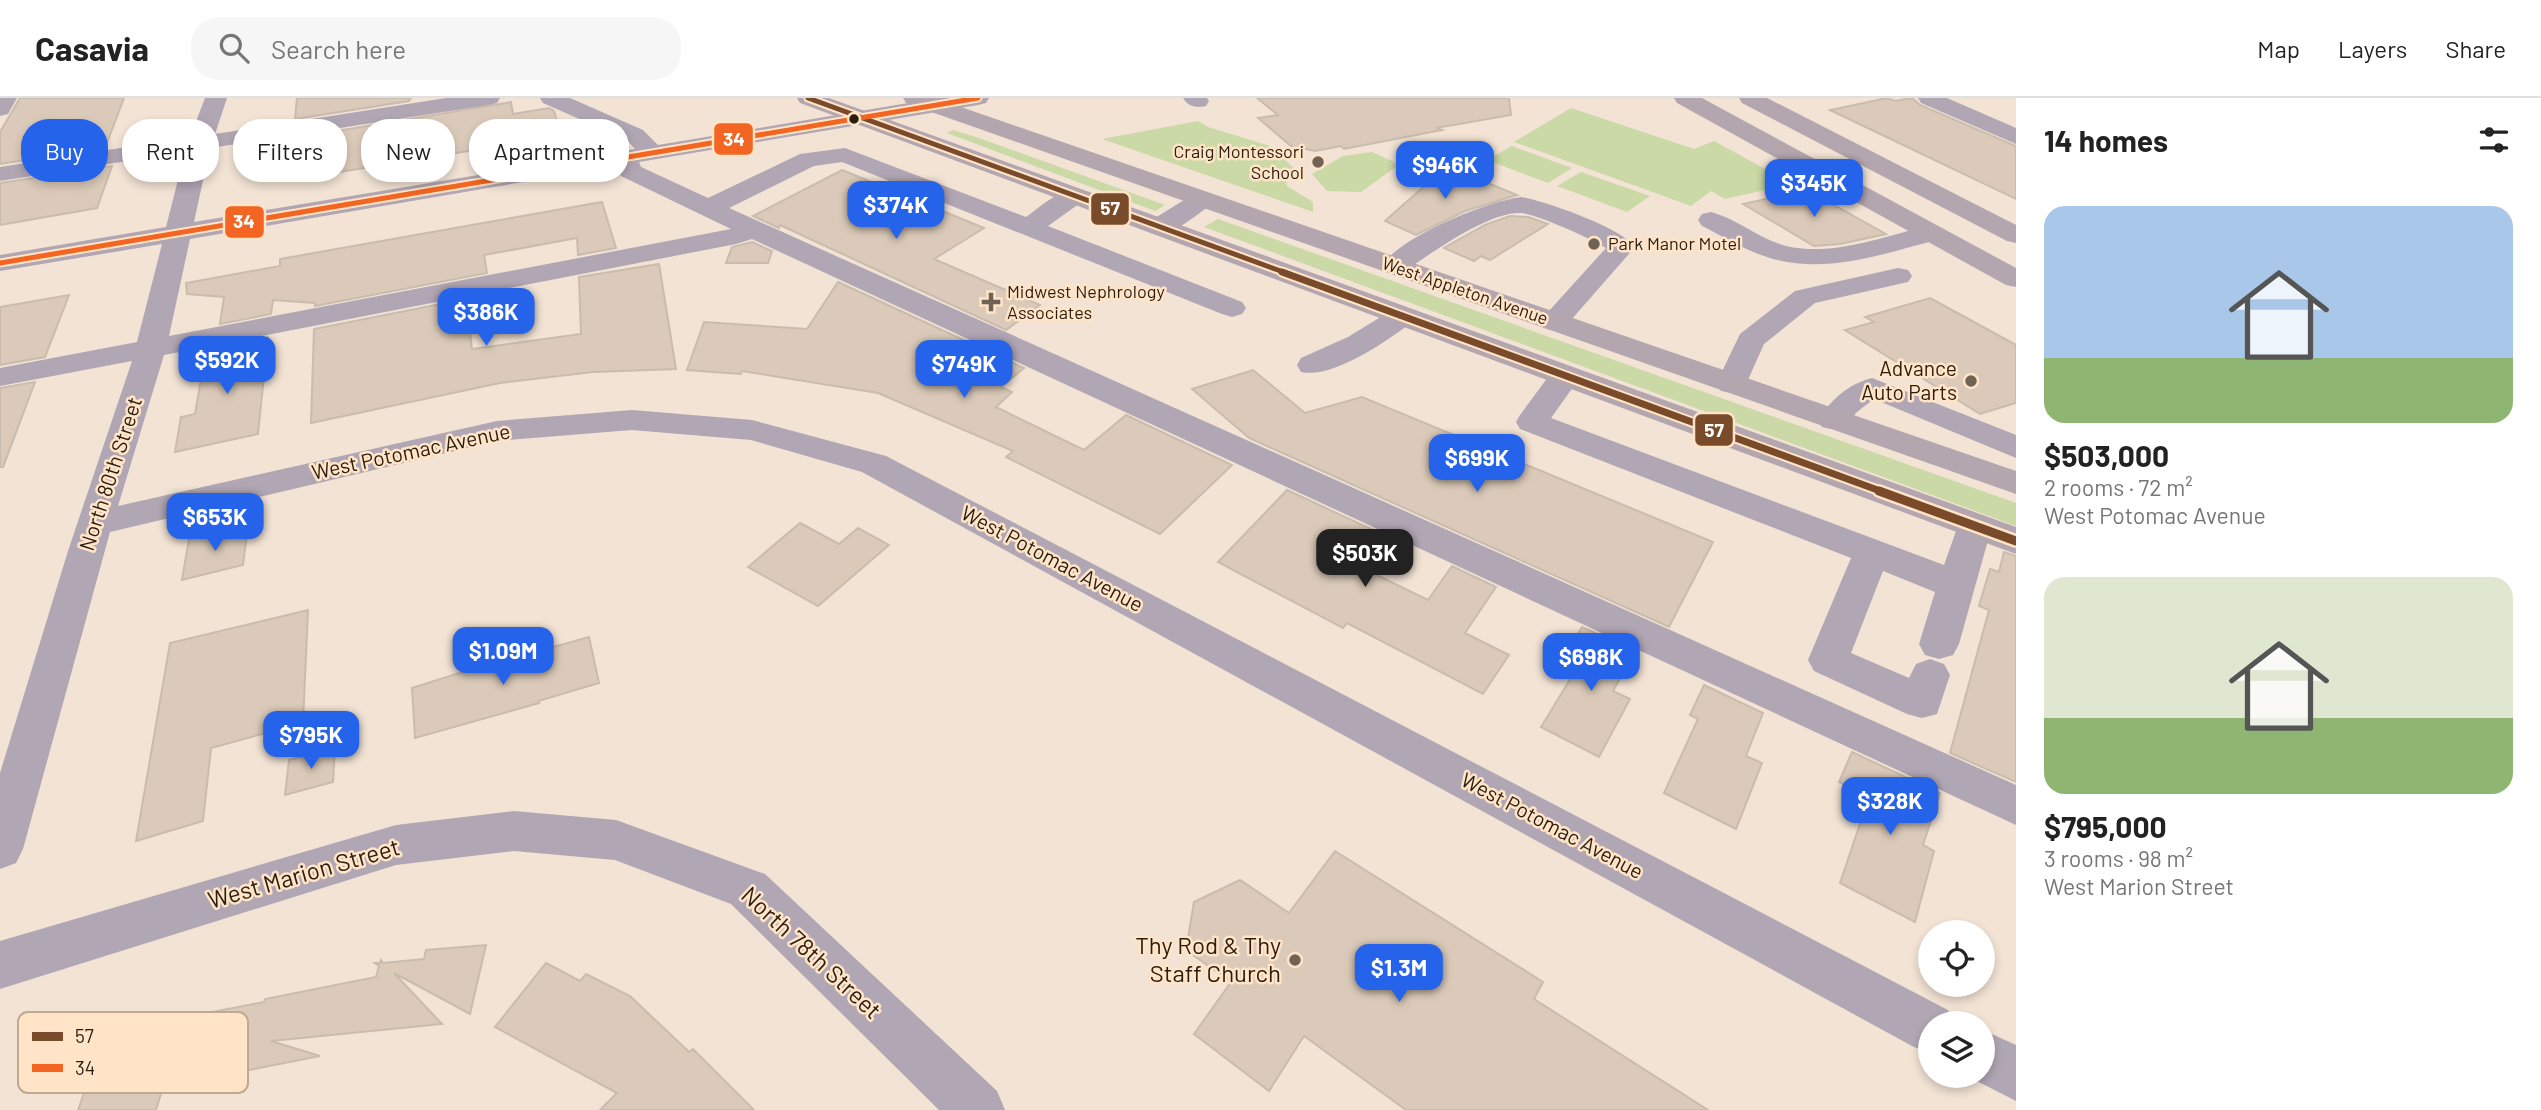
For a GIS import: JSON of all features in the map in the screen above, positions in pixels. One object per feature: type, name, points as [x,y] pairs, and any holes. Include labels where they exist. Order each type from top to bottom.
[{"type":"main road","points":[[808,98],[2016,541]]},
{"type":"main road","points":[[1685,98],[2016,279]]},
{"type":"main road","points":[[1750,98],[2016,235]]},
{"type":"main road","name":"West Appleton Avenue","points":[[924,102],[2016,483]]},
{"type":"street","points":[[0,109],[6,98]]},
{"type":"street","name":"North 80th Street","points":[[208,119],[216,98]]},
{"type":"street","points":[[219,140],[435,102],[489,98]]},
{"type":"street","points":[[551,98],[635,135],[639,155],[630,171],[751,229],[2016,806]]},
{"type":"street","points":[[0,263],[859,117],[924,102],[978,98]]},
{"type":"street","points":[[1929,98],[2016,137]]},
{"type":"street","points":[[586,114],[612,103]]},
{"type":"street","points":[[708,208],[810,159],[845,155],[1030,226],[1232,309]]},
{"type":"street","points":[[0,174],[122,156]]},
{"type":"street","name":"North 80th Street","points":[[0,849],[95,523],[151,348],[189,182]]},
{"type":"street","points":[[1030,226],[1074,196]]},
{"type":"street","points":[[1159,227],[1203,199]]},
{"type":"street","points":[[1395,266],[1421,246],[1502,208],[1522,205],[1612,240],[1622,247],[1554,322]]},
{"type":"street","points":[[1711,220],[1778,252],[1808,257],[1833,256],[1931,233]]},
{"type":"street","points":[[0,377],[736,236],[751,229]]},
{"type":"street","points":[[1732,384],[1751,340],[1805,297],[1898,276]]},
{"type":"street","points":[[1312,365],[1348,350],[1402,316]]},
{"type":"street","points":[[1565,376],[1532,422],[1956,585]]},
{"type":"street","points":[[1834,420],[1846,404],[1871,387],[2016,447]]},
{"type":"street","name":"West Potomac Avenue","points":[[95,523],[497,431],[632,420],[752,430],[833,452],[873,464],[1918,1022]]},
{"type":"street","points":[[1872,552],[1828,660],[1922,702],[1973,526]]},
{"type":"street","name":"West Marion Street","points":[[0,965],[396,845],[514,831],[616,840]]},
{"type":"street","name":"North 78th Street","points":[[616,840],[748,889],[978,1110]]},
{"type":"street","points":[[1995,1063],[2016,1074]]},
{"type":"green space","points":[[1571,108],[1694,149],[1714,141],[1782,178],[1782,186],[1725,199],[1711,191],[1691,206],[1514,142]]},
{"type":"green space","points":[[1198,121],[1208,127],[1270,146],[1294,168],[1295,174],[1286,180],[1287,186],[1313,202],[1313,212],[1102,139]]},
{"type":"green space","points":[[953,130],[1165,205],[1155,211],[947,133]]},
{"type":"green space","points":[[1512,146],[1572,168],[1548,183],[1487,160]]},
{"type":"green space","points":[[1372,152],[1397,166],[1361,192],[1327,191],[1312,174],[1343,156]]},
{"type":"green space","points":[[1581,172],[1650,196],[1627,212],[1557,186]]},
{"type":"green space","points":[[1218,219],[2016,503],[2016,526],[1204,227]]},
{"type":"building","points":[[20,98],[124,98],[108,140],[108,119],[21,119],[21,161],[0,164],[0,132]]},
{"type":"building","points":[[297,98],[411,98],[409,101],[295,119]]},
{"type":"building","points":[[1257,98],[1509,98],[1511,115],[1436,128],[1442,130],[1344,149],[1341,146],[1315,151],[1291,146],[1258,118],[1278,115]]},
{"type":"building","points":[[1887,98],[1895,101],[1912,98],[1920,105],[2016,146],[2016,199],[1830,110]]},
{"type":"building","points":[[511,102],[513,114],[549,108],[554,111],[556,119],[469,119],[469,151],[455,153],[455,119],[409,119]]},
{"type":"building","points":[[361,127],[361,168],[347,171],[347,129]]},
{"type":"building","points":[[1447,166],[1517,195],[1465,211],[1416,235],[1385,221]]},
{"type":"building","points":[[842,170],[984,228],[934,259],[1040,305],[1006,330],[780,225],[779,228],[753,216]]},
{"type":"building","points":[[21,180],[21,182],[106,182],[97,208],[0,225],[0,183]]},
{"type":"building","points":[[1807,190],[1886,234],[1840,244],[1814,246],[1743,204]]},
{"type":"building","points":[[602,202],[616,248],[578,255],[577,238],[484,255],[487,273],[315,306],[315,303],[273,300],[271,314],[220,324],[224,297],[187,294],[186,283],[280,266],[280,259]]},
{"type":"building","points":[[1510,216],[1528,217],[1548,224],[1490,260],[1481,256],[1474,261],[1444,248],[1485,225]]},
{"type":"building","points":[[752,242],[772,251],[768,263],[726,263],[732,247]]},
{"type":"building","points":[[659,264],[676,369],[593,372],[500,383],[311,423],[314,329],[466,299],[472,349],[581,334],[579,277]]},
{"type":"building","points":[[838,282],[1024,368],[1001,387],[1012,392],[996,407],[1084,450],[1126,415],[1232,465],[1160,534],[1006,457],[1013,451],[878,393],[742,371],[741,374],[687,370],[704,322],[807,329]]},
{"type":"building","points":[[69,295],[45,357],[0,365],[0,307]]},
{"type":"building","points":[[1930,298],[2016,345],[2016,403],[1980,414],[1845,330],[1874,322],[1865,317]]},
{"type":"building","points":[[268,337],[258,434],[175,452],[181,417],[195,414],[206,350]]},
{"type":"building","points":[[1253,370],[1305,413],[1362,397],[1713,542],[1669,627],[1249,438],[1192,389]]},
{"type":"building","points":[[35,382],[3,467],[0,467],[0,388]]},
{"type":"building","points":[[1287,490],[1384,535],[1358,566],[1428,600],[1452,566],[1496,587],[1465,633],[1509,655],[1483,694],[1347,623],[1343,628],[1218,562]]},
{"type":"building","points":[[800,523],[839,544],[858,528],[889,545],[818,606],[748,567]]},
{"type":"building","points":[[248,526],[243,565],[182,580],[189,539]]},
{"type":"building","points":[[2004,552],[2016,556],[2016,782],[1950,753],[1989,610],[1979,606],[1990,569],[1999,572]]},
{"type":"building","points":[[308,610],[303,723],[211,748],[203,821],[136,841],[170,643]]},
{"type":"building","points":[[1582,627],[1635,651],[1613,691],[1630,699],[1599,757],[1541,727],[1580,663],[1565,656]]},
{"type":"building","points":[[589,637],[599,683],[415,738],[412,688],[532,650],[532,653]]},
{"type":"building","points":[[1704,685],[1763,713],[1746,756],[1762,763],[1736,829],[1664,793],[1698,719],[1690,715]]},
{"type":"building","points":[[335,747],[333,782],[285,795],[289,760]]},
{"type":"building","points":[[1852,752],[1940,793],[1923,845],[1934,851],[1915,922],[1840,883],[1869,797],[1839,782]]},
{"type":"building","points":[[1335,851],[1543,982],[1534,999],[1708,1110],[1406,1110],[1304,1036],[1269,1091],[1194,1034],[1231,982],[1186,950],[1194,902],[1240,880],[1289,913]]},
{"type":"building","points":[[486,945],[470,1014],[394,973],[442,1024],[271,1041],[320,1056],[248,1070],[248,1012],[212,1012],[376,977],[379,966],[375,963],[380,963],[381,960],[383,963],[424,959],[426,950]]},
{"type":"building","points":[[546,963],[580,981],[586,974],[630,996],[689,1052],[693,1049],[754,1110],[600,1110],[617,1093],[495,1027]]},
{"type":"building","points":[[84,1093],[161,1093],[156,1110],[78,1110]]},
{"type":"transit line","name":"57","points":[[808,98],[2016,541]]},
{"type":"transit line","name":"34","points":[[0,263],[978,98]]},
{"type":"place","name":"Craig Montessori School","points":[[1318,162]]},
{"type":"place","name":"Park Manor Motel","points":[[1594,244]]},
{"type":"place","name":"Midwest Nephrology Associates","points":[[991,302]]},
{"type":"place","name":"Advance Auto Parts","points":[[1971,381]]},
{"type":"place","name":"Thy Rod & Thy Staff Church","points":[[1295,960]]}]
